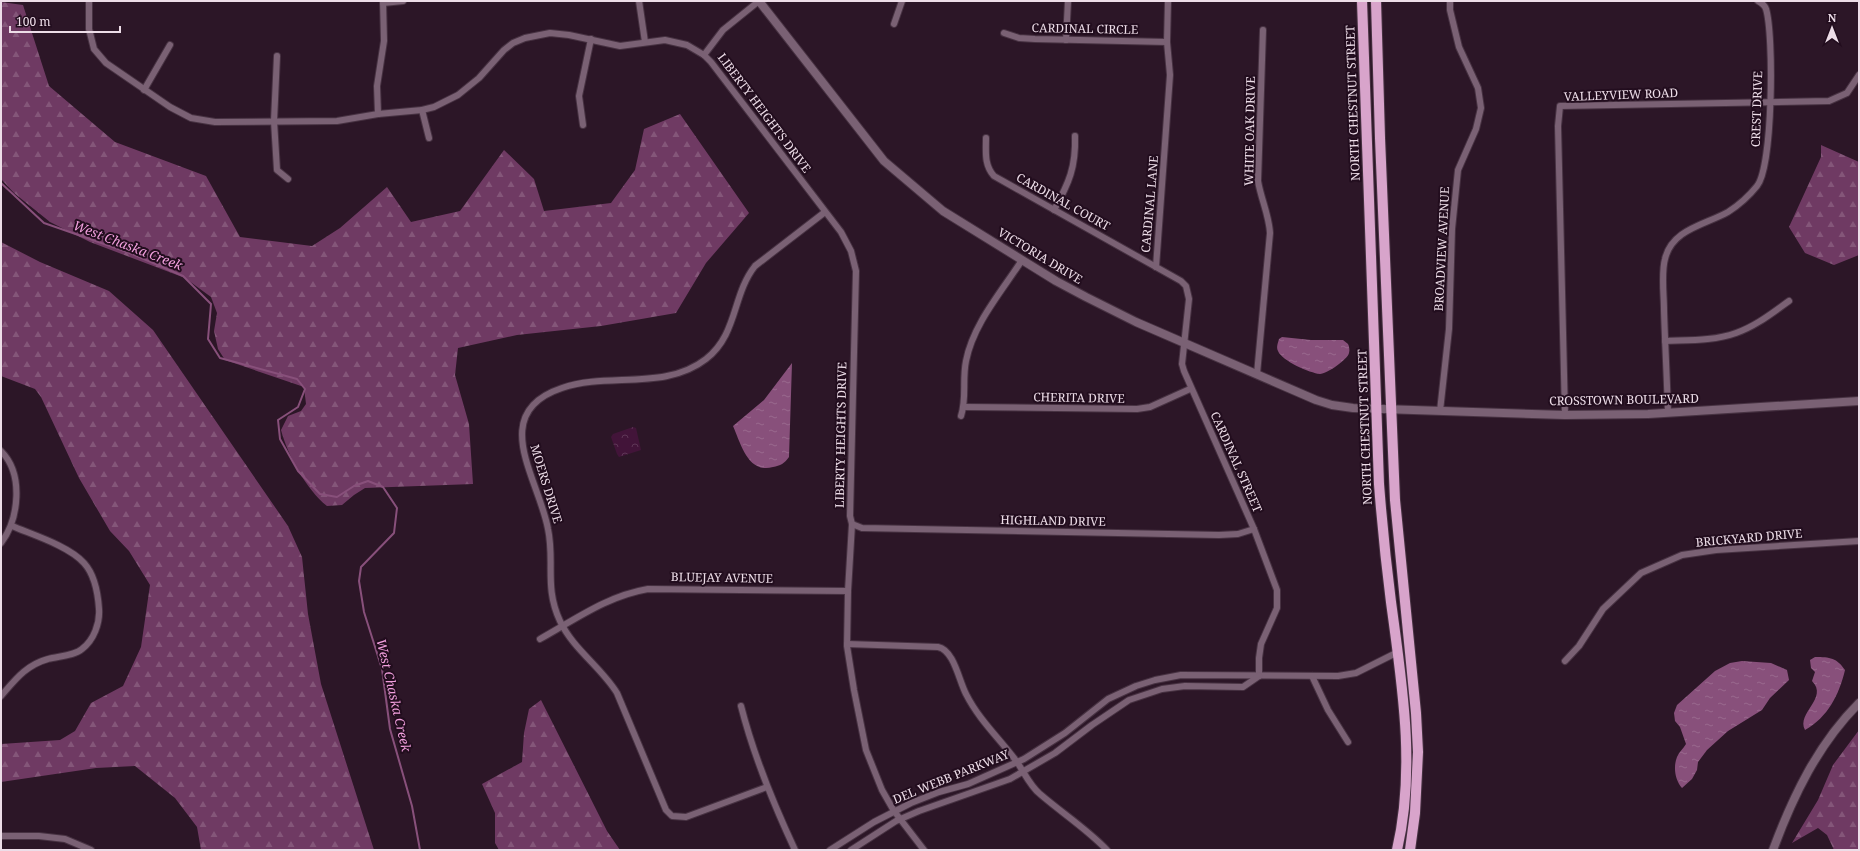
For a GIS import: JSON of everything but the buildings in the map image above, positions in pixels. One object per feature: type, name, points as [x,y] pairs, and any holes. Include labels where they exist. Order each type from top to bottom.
[{"type":"main road","name":"NORTH CHESTNUT STREET","points":[[1362,1],[1379,484],[1385,557],[1406,722],[1407,760],[1404,801],[1397,850]]},
{"type":"main road","points":[[1376,1],[1390,410],[1399,556],[1412,675],[1418,752],[1415,813],[1410,850]]},
{"type":"street","name":"LIBERTY HEIGHTS DRIVE","points":[[89,1],[89,29],[94,49],[106,62],[170,107],[191,118],[215,122],[337,121],[378,114],[406,113],[434,107],[458,95],[479,78],[504,50],[525,38],[550,32],[620,46],[665,40],[676,42],[704,55],[712,62],[825,212],[846,241],[851,251],[856,271],[850,516],[852,524]]},
{"type":"street","points":[[378,114],[377,86],[384,41],[383,2],[403,1]]},
{"type":"street","points":[[639,1],[645,42]]},
{"type":"street","points":[[704,55],[723,30],[759,1]]},
{"type":"street","name":"VICTORIA DRIVE","points":[[759,1],[884,162],[942,211],[1022,260],[1104,306],[1184,343],[1332,405],[1390,410]]},
{"type":"street","points":[[894,24],[902,1]]},
{"type":"street","points":[[1066,40],[1068,1]]},
{"type":"street","name":"CARDINAL LANE","points":[[1168,1],[1167,42],[1170,75],[1156,267],[1181,281],[1188,290],[1189,299],[1184,343]]},
{"type":"street","name":"BROADVIEW AVENUE","points":[[1440,411],[1449,329],[1452,229],[1458,170],[1476,128],[1481,108],[1478,88],[1459,47],[1450,10],[1450,1]]},
{"type":"street","name":"CREST DRIVE","points":[[1668,413],[1664,259],[1676,238],[1700,223],[1727,212],[1745,199],[1758,184],[1763,172],[1769,140],[1770,28],[1766,8],[1758,1]]},
{"type":"street","name":"WHITE OAK DRIVE","points":[[1256,374],[1270,233],[1269,220],[1260,194],[1258,181],[1263,30]]},
{"type":"street","name":"CARDINAL CIRCLE","points":[[1004,33],[1026,39],[1167,42]]},
{"type":"street","points":[[583,125],[579,96],[591,40]]},
{"type":"street","points":[[144,90],[170,45]]},
{"type":"street","points":[[277,56],[274,121],[277,170],[288,179]]},
{"type":"street","name":"VALLEYVIEW ROAD","points":[[1565,415],[1558,126],[1560,106],[1770,101],[1813,103],[1829,101],[1847,93],[1859,75]]},
{"type":"street","points":[[422,110],[429,138]]},
{"type":"street","points":[[1054,210],[1073,170],[1076,154],[1075,136]]},
{"type":"street","name":"CARDINAL COURT","points":[[986,138],[986,161],[991,173],[1156,267]]},
{"type":"street","name":"MOERS DRIVE","points":[[767,787],[686,817],[675,817],[670,814],[662,803],[617,693],[607,678],[572,640],[563,626],[551,597],[548,529],[522,444],[522,429],[530,408],[542,397],[553,391],[572,384],[593,381],[671,376],[701,362],[717,347],[729,330],[741,289],[746,277],[755,266],[825,212]]},
{"type":"street","points":[[961,416],[964,407],[966,362],[972,339],[980,324],[1022,260]]},
{"type":"street","points":[[1665,341],[1710,339],[1736,333],[1758,323],[1789,301]]},
{"type":"street","name":"CARDINAL STREET","points":[[1184,343],[1182,364],[1190,389],[1254,529],[1277,590],[1277,608],[1261,644],[1259,658],[1260,676]]},
{"type":"street","name":"CHERITA DRIVE","points":[[964,407],[1137,409],[1150,407],[1190,389]]},
{"type":"street","name":"CROSSTOWN BOULEVARD","points":[[1390,410],[1565,415],[1668,413],[1859,401]]},
{"type":"street","points":[[1,450],[15,478],[16,493],[12,526],[1,543]]},
{"type":"street","points":[[852,524],[848,591],[847,644],[854,690],[866,750],[882,790],[894,811],[924,850]]},
{"type":"street","name":"HIGHLAND DRIVE","points":[[852,524],[862,528],[1219,535],[1238,534],[1254,529]]},
{"type":"street","points":[[1,696],[19,674],[34,664],[81,650],[90,642],[97,627],[99,611],[96,588],[85,563],[74,554],[12,526]]},
{"type":"street","name":"BRICKYARD DRIVE","points":[[1565,661],[1579,646],[1603,609],[1641,573],[1682,555],[1716,550],[1859,541]]},
{"type":"street","name":"BLUEJAY AVENUE","points":[[540,639],[603,602],[625,594],[648,589],[848,591]]},
{"type":"street","points":[[847,644],[938,647],[945,649],[964,692],[975,711],[1017,762],[1038,793],[1064,811],[1107,850]]},
{"type":"street","name":"DEL WEBB PARKWAY","points":[[830,850],[894,811],[925,796],[968,784],[1017,762],[1065,733],[1108,699],[1136,686],[1155,680],[1181,675],[1338,676],[1356,673],[1398,652]]},
{"type":"street","name":"DEL WEBB PARKWAY","points":[[851,850],[901,819],[937,804],[1010,779],[1023,772],[1056,753],[1092,725],[1129,700],[1162,689],[1185,686],[1243,687],[1260,676]]},
{"type":"street","points":[[1312,676],[1328,710],[1348,742]]},
{"type":"street","points":[[1773,850],[1790,805],[1810,767],[1843,719],[1859,703]]},
{"type":"street","points":[[741,706],[747,730],[772,802],[795,850]]},
{"type":"street","points":[[1,836],[40,836],[65,839],[91,850]]},
{"type":"green space","points":[[1,2],[23,5],[49,86],[115,142],[206,176],[240,237],[312,246],[340,228],[387,187],[411,222],[460,211],[504,150],[534,179],[544,211],[611,203],[635,170],[644,129],[680,114],[749,213],[706,263],[676,313],[601,326],[517,335],[458,348],[455,375],[469,424],[473,484],[365,488],[342,505],[327,506],[319,499],[305,481],[293,461],[281,430],[288,416],[301,411],[306,404],[304,387],[225,360],[218,349],[214,331],[217,313],[211,297],[185,278],[90,242],[50,222],[14,193],[1,179]]},
{"type":"green space","points":[[1821,145],[1859,162],[1859,255],[1834,265],[1805,253],[1789,227],[1821,157]]},
{"type":"green space","points":[[1,242],[40,262],[109,291],[153,330],[288,526],[302,557],[308,614],[321,684],[374,850],[201,850],[197,827],[175,798],[135,766],[96,768],[1,782],[1,744],[60,740],[75,731],[91,703],[123,686],[141,647],[150,585],[129,551],[110,531],[79,478],[41,397],[35,389],[1,376]]},
{"type":"green space","points":[[633,427],[636,428],[641,450],[619,457],[611,437],[613,434]]},
{"type":"green space","points":[[541,700],[607,831],[620,850],[499,850],[495,843],[495,813],[482,784],[522,762],[524,733],[529,709]]},
{"type":"green space","points":[[1859,730],[1859,850],[1834,850],[1827,835],[1818,828],[1792,843],[1818,800],[1833,765]]},
{"type":"water","points":[[1282,337],[1311,340],[1343,340],[1348,344],[1348,356],[1332,369],[1320,374],[1315,373],[1297,366],[1281,355],[1277,346],[1279,339]]},
{"type":"water","points":[[792,363],[789,457],[784,463],[778,466],[764,468],[757,466],[751,462],[747,456],[733,426],[764,400]]},
{"type":"water","points":[[1815,657],[1833,659],[1845,670],[1836,697],[1826,712],[1813,725],[1805,730],[1803,724],[1817,693],[1816,687],[1812,681],[1815,672],[1811,668],[1810,660]]},
{"type":"water","points":[[1742,661],[1771,663],[1787,670],[1789,680],[1770,698],[1762,710],[1728,731],[1707,750],[1698,762],[1697,770],[1692,779],[1682,788],[1676,777],[1675,765],[1678,755],[1686,744],[1680,727],[1675,721],[1674,713],[1677,705],[1715,671],[1730,663]]},
{"type":"waterway","name":"West Chaska Creek","points":[[1,183],[44,223],[130,253],[183,276],[211,304],[208,339],[220,358],[297,379],[305,389],[298,407],[278,420],[280,439],[298,471],[320,494],[337,497],[354,486],[368,481],[383,487],[397,508],[394,533],[361,567],[359,581],[364,612],[382,669],[390,729],[412,806],[420,850]]}]
